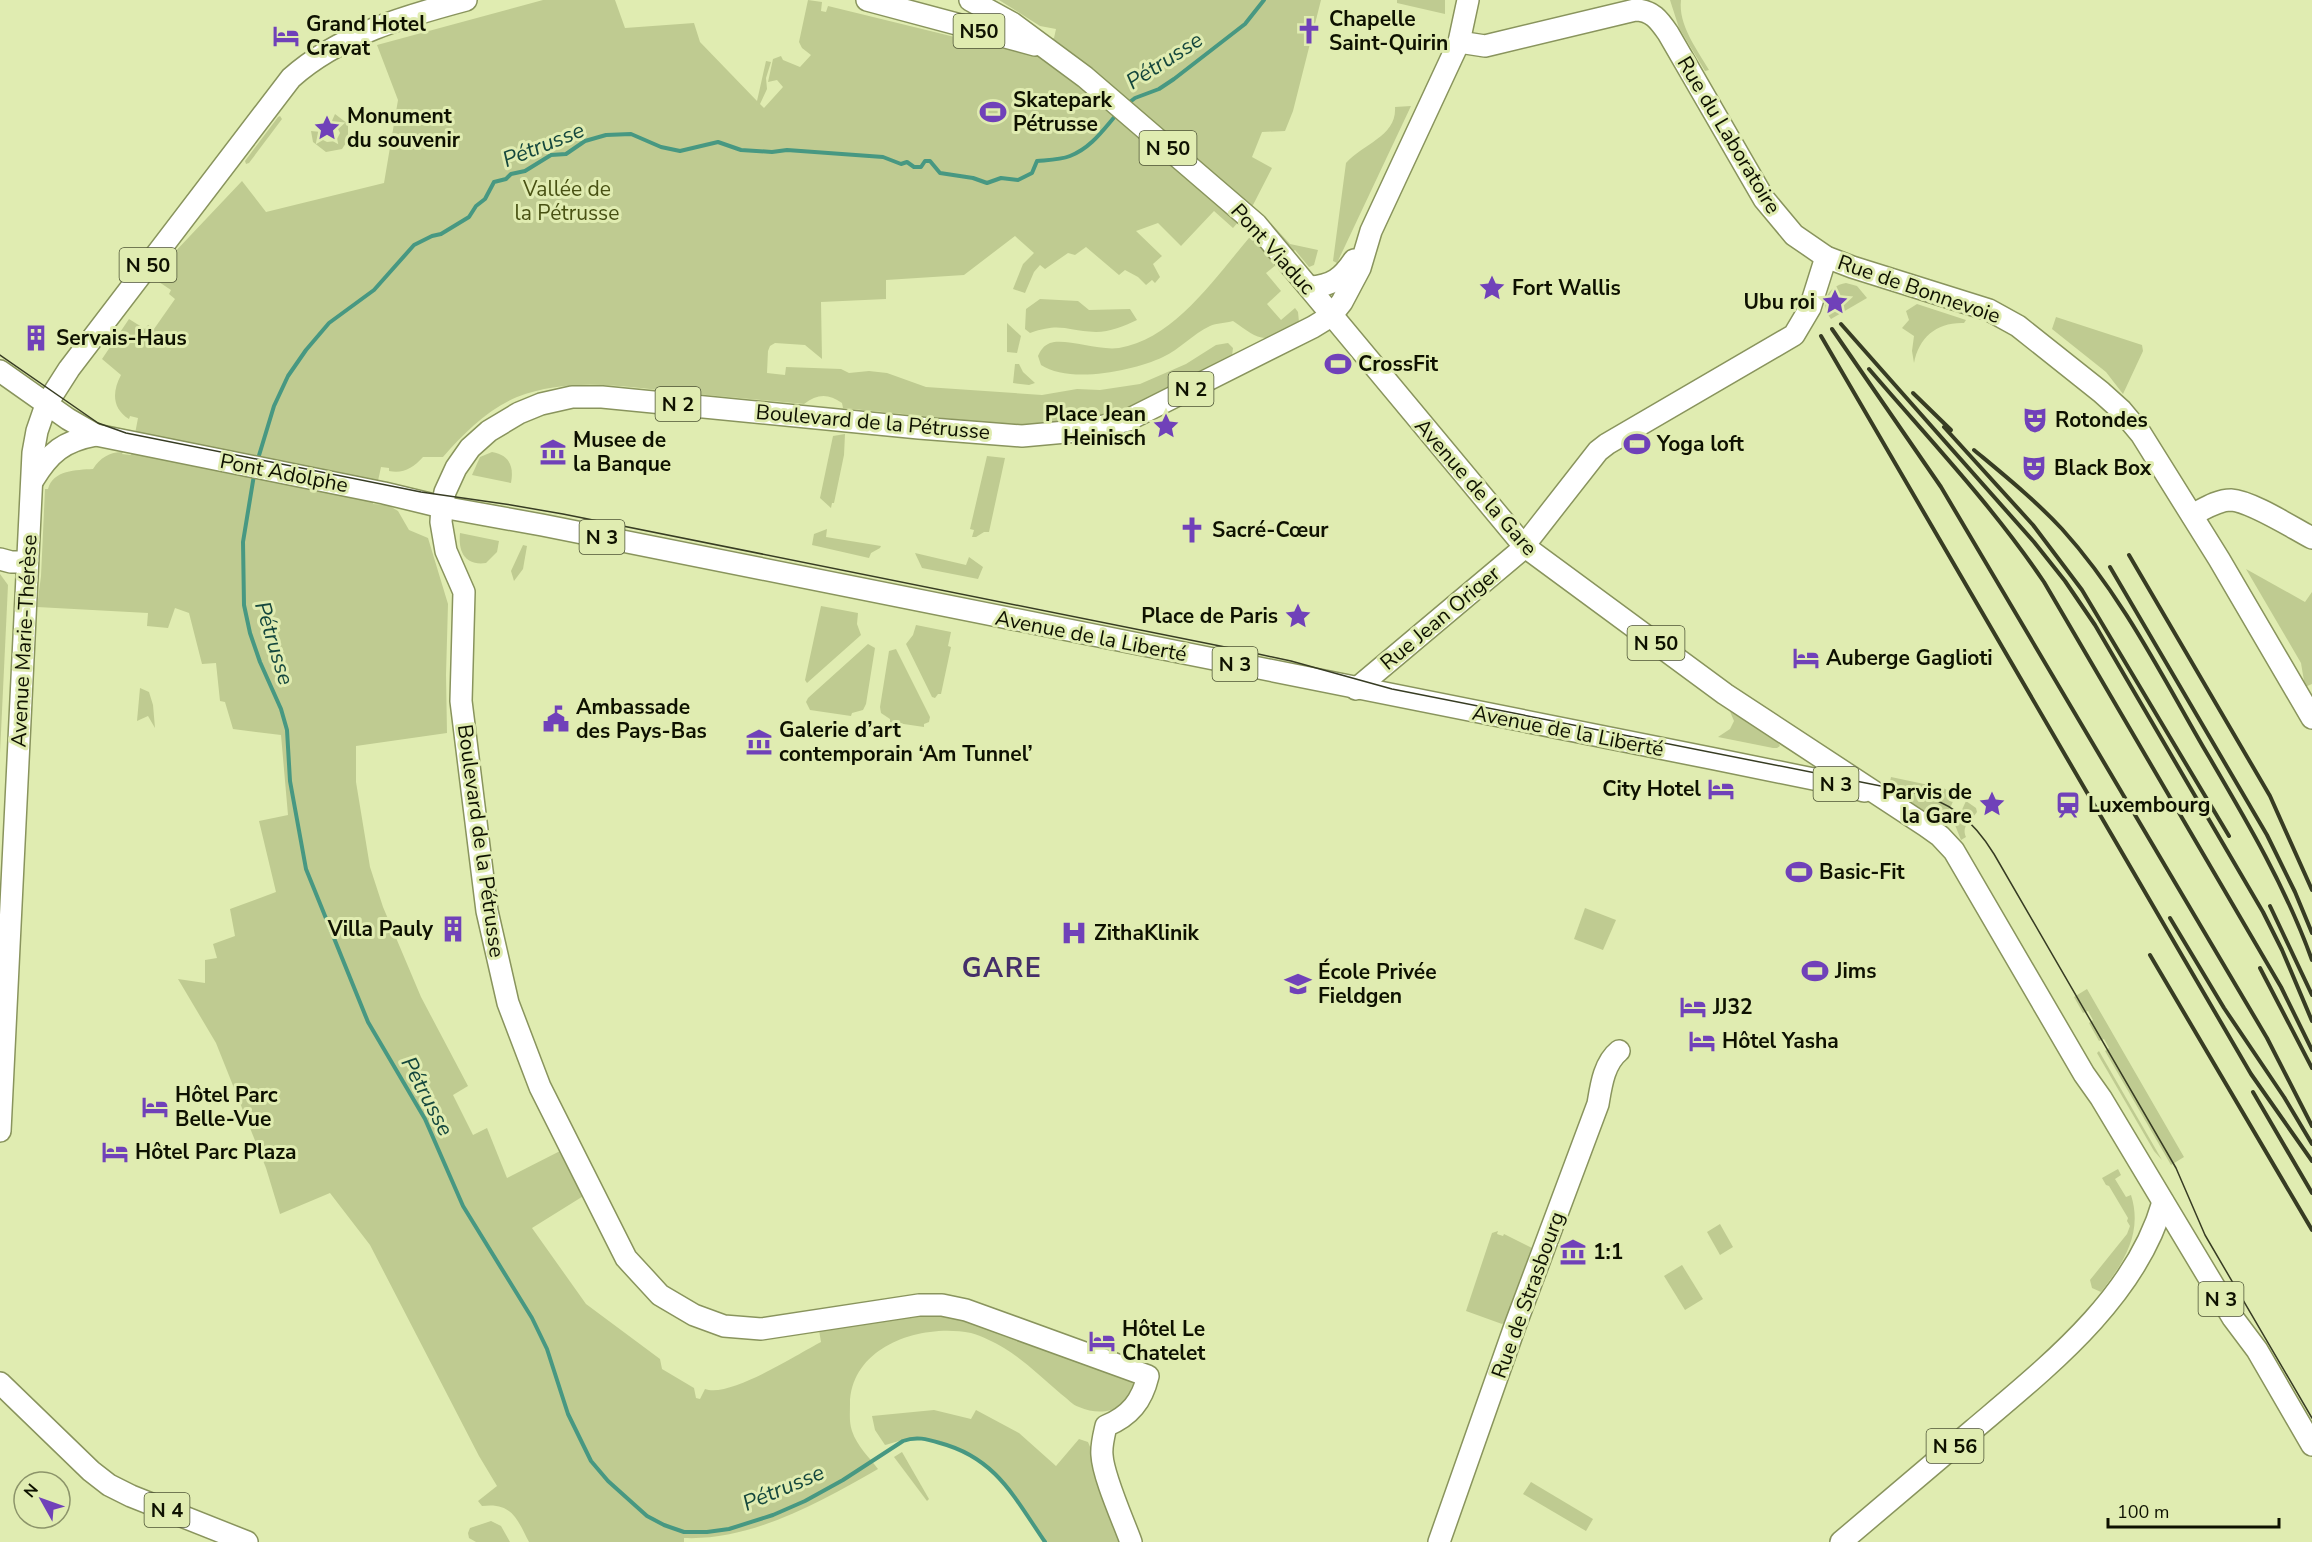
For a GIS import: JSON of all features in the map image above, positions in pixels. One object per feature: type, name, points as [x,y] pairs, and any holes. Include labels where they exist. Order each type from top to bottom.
[{"type":"main road","name":"N 50","points":[[46,405],[69,369],[291,78],[312,61],[381,25],[466,0]]},
{"type":"main road","points":[[970,0],[1012,22],[1044,47]]},
{"type":"main road","name":"N 2","points":[[1310,287],[1327,285],[1341,278],[1371,231],[1459,42],[1468,0]]},
{"type":"main road","name":"N 50","points":[[874,1],[926,5],[993,25],[1044,47]]},
{"type":"main road","points":[[1459,42],[1485,46],[1655,7]]},
{"type":"main road","name":"Rue du Laboratoire","points":[[1655,7],[1725,133],[1774,212],[1794,235],[1826,256]]},
{"type":"main road","name":"Pont Viaduc","points":[[1044,47],[1085,77],[1245,214],[1310,287],[1331,316]]},
{"type":"main road","name":"N 2","points":[[1331,316],[1342,302],[1360,268],[1371,231]]},
{"type":"main road","name":"Rue de Bonnevoie","points":[[1524,546],[1607,444],[1794,335],[1810,309],[1826,256],[1989,310],[2018,326],[2121,410],[2156,454],[2312,718]]},
{"type":"main road","name":"Boulevard de la Pétrusse","points":[[1131,1542],[1101,1456],[1106,1426],[1123,1417],[1133,1408],[1144,1393],[1148,1376],[966,1310],[942,1305],[919,1305],[761,1329],[724,1326],[694,1315],[660,1295],[626,1258],[540,1087],[508,1003],[492,939],[461,701],[464,592],[446,550],[441,522],[442,507],[449,481],[463,458],[479,439],[506,420],[541,404],[572,397],[602,397],[1022,436],[1088,430],[1135,416],[1314,327],[1331,316]]},
{"type":"main road","name":"Avenue de la Gare","points":[[1331,316],[1524,546],[1725,693],[1850,774],[1881,797]]},
{"type":"main road","points":[[0,371],[46,405],[96,435]]},
{"type":"main road","name":"Avenue Marie-Thérèse","points":[[0,1131],[32,480],[37,431],[46,405]]},
{"type":"main road","points":[[32,480],[43,464],[63,445],[79,438],[96,435]]},
{"type":"main road","name":"Pont Adolphe","points":[[96,435],[384,493],[442,507]]},
{"type":"main road","points":[[2192,515],[2219,502],[2231,500],[2244,503],[2312,538]]},
{"type":"main road","name":"Avenue de la Liberté","points":[[442,507],[1833,783],[1881,797]]},
{"type":"main road","name":"Rue Jean Origer","points":[[1356,688],[1524,546]]},
{"type":"main road","points":[[0,559],[10,562],[27,562]]},
{"type":"main road","name":"N 3","points":[[1881,797],[1940,836],[1954,851],[2084,1074],[2101,1098],[2232,1318],[2257,1350],[2312,1445]]},
{"type":"main road","name":"Rue de Strasbourg","points":[[1439,1542],[1515,1326],[1598,1104],[1610,1058],[1619,1051]]},
{"type":"main road","name":"N 56","points":[[1841,1542],[2068,1348],[2128,1277],[2149,1240],[2163,1202]]},
{"type":"main road","name":"N 4","points":[[0,1383],[91,1471],[109,1485],[247,1542]]},
{"type":"green space","name":"Vallée de la Pétrusse","points":[[543,0],[615,0],[625,28],[694,23],[700,42],[757,101],[766,61],[771,62],[766,78],[767,89],[760,104],[764,108],[783,87],[777,80],[768,82],[773,59],[781,56],[783,60],[800,67],[811,55],[802,48],[799,42],[808,0],[822,2],[821,11],[826,12],[828,6],[1004,49],[1007,42],[1054,38],[1056,29],[1040,26],[999,0],[1321,0],[1293,111],[1285,131],[1262,132],[1252,157],[1272,168],[1253,205],[1233,228],[1214,211],[1181,246],[1158,223],[1136,231],[1162,256],[1153,264],[1160,277],[1155,283],[1152,280],[1146,285],[1138,277],[1125,270],[1119,275],[1086,247],[1075,255],[1068,253],[1045,269],[1040,265],[1034,272],[1025,293],[1013,289],[1023,264],[1034,253],[1015,236],[964,275],[886,280],[886,299],[821,302],[822,359],[805,345],[775,343],[768,351],[767,373],[785,375],[786,367],[841,369],[849,373],[869,371],[887,373],[926,387],[1042,395],[1077,389],[1100,390],[1140,384],[1186,364],[1216,345],[1228,343],[1233,348],[1232,356],[1123,411],[1087,420],[1023,426],[843,408],[842,403],[827,396],[813,398],[804,404],[616,386],[576,385],[537,391],[506,402],[477,423],[443,457],[423,457],[412,467],[399,472],[381,467],[373,504],[388,505],[398,511],[409,530],[428,538],[448,604],[447,733],[356,746],[356,782],[370,867],[383,907],[421,997],[468,1086],[453,1095],[473,1135],[487,1128],[507,1178],[562,1150],[585,1195],[532,1228],[586,1304],[660,1359],[662,1369],[694,1388],[696,1398],[700,1399],[705,1389],[716,1390],[746,1382],[821,1342],[819,1330],[890,1318],[927,1315],[962,1318],[1131,1379],[1134,1386],[1125,1401],[1112,1410],[1088,1410],[1074,1405],[1019,1358],[984,1337],[951,1331],[911,1336],[892,1343],[876,1353],[862,1367],[853,1384],[850,1404],[852,1431],[860,1446],[878,1469],[785,1517],[735,1533],[684,1538],[684,1542],[529,1542],[512,1514],[500,1507],[482,1506],[478,1501],[497,1486],[479,1456],[370,1245],[330,1193],[280,1214],[266,1168],[216,1043],[178,979],[205,983],[205,960],[217,958],[213,944],[235,936],[230,909],[276,892],[259,821],[288,815],[281,735],[233,729],[225,702],[220,701],[216,663],[202,664],[189,613],[175,608],[168,628],[147,626],[148,613],[37,607],[41,576],[45,489],[48,489],[55,478],[66,472],[93,469],[109,454],[123,452],[122,454],[131,455],[138,418],[130,416],[129,419],[119,410],[115,393],[121,375],[102,359],[129,319],[145,329],[148,325],[154,329],[175,299],[169,294],[171,290],[156,280],[171,256],[242,181],[266,212],[384,183],[398,100],[377,45]]},
{"type":"green space","points":[[1397,0],[1445,0],[1445,14],[1397,3]]},
{"type":"green space","points":[[1670,0],[1681,0],[1685,28],[1709,70],[1705,71],[1679,28]]},
{"type":"green space","points":[[1411,106],[1337,263],[1333,261],[1346,163],[1385,132],[1391,125],[1395,107]]},
{"type":"green space","points":[[335,114],[348,124],[348,140],[342,149],[326,152],[313,142],[311,131],[321,132],[323,140],[327,142],[336,141],[340,133],[336,125],[331,123]]},
{"type":"green space","points":[[278,117],[282,119],[246,164],[245,161]]},
{"type":"green space","points":[[1266,218],[1290,244],[1318,250],[1314,265],[1309,267],[1295,250],[1266,273],[1281,291],[1267,304],[1281,320],[1295,308],[1299,322],[1292,328],[1275,336],[1262,338],[1233,321],[1215,324],[1163,357],[1119,371],[1084,375],[1068,374],[1053,371],[1041,365],[1038,356],[1042,348],[1050,343],[1065,342],[1102,348],[1119,348],[1158,333],[1192,305]]},
{"type":"green space","points":[[1846,283],[1857,286],[1867,298],[1831,319],[1825,302],[1827,296],[1834,288]]},
{"type":"green space","points":[[1040,299],[1078,301],[1089,310],[1130,309],[1137,320],[1101,332],[1049,328],[1030,333],[1025,329],[1026,309]]},
{"type":"green space","points":[[1917,304],[1966,320],[1964,323],[1946,325],[1931,333],[1920,346],[1914,363],[1912,351],[1914,336],[1902,328],[1909,320],[1906,311]]},
{"type":"green space","points":[[2056,317],[2142,345],[2143,351],[2123,394],[2106,372],[2052,329]]},
{"type":"green space","points":[[1007,323],[1021,336],[1017,353],[1007,352]]},
{"type":"green space","points":[[1015,364],[1019,364],[1023,372],[1035,383],[1029,385],[1013,383]]},
{"type":"green space","points":[[845,434],[844,455],[831,508],[820,498],[833,436]]},
{"type":"green space","points":[[492,452],[507,459],[512,472],[511,483],[472,475],[480,457]]},
{"type":"green space","points":[[987,456],[1005,458],[989,532],[972,537],[974,530],[970,529]]},
{"type":"green space","points":[[827,529],[826,537],[881,546],[871,553],[869,558],[812,545],[814,534]]},
{"type":"green space","points":[[460,533],[499,541],[497,552],[486,563],[468,560],[460,546]]},
{"type":"green space","points":[[523,545],[527,546],[523,569],[514,581],[511,571]]},
{"type":"green space","points":[[915,553],[966,565],[969,557],[983,567],[978,579],[922,568]]},
{"type":"green space","points":[[2246,569],[2305,602],[2312,592],[2312,684],[2305,687],[2301,663]]},
{"type":"green space","points":[[0,574],[8,585],[0,753]]},
{"type":"green space","points":[[821,606],[858,613],[857,624],[861,635],[807,683],[805,680]]},
{"type":"green space","points":[[916,625],[951,632],[948,646],[951,647],[941,694],[935,698],[932,697],[906,644],[913,635]]},
{"type":"green space","points":[[868,644],[875,648],[866,704],[863,710],[852,713],[851,716],[810,710],[806,702],[808,698]]},
{"type":"green space","points":[[896,649],[930,717],[924,727],[890,722],[890,719],[881,713],[889,651]]},
{"type":"green space","points":[[140,688],[149,692],[153,705],[155,728],[148,716],[137,721]]},
{"type":"green space","points":[[1729,709],[1777,741],[1780,746],[1773,748],[1718,737],[1730,729],[1734,721]]},
{"type":"green space","points":[[1891,777],[1943,788],[1956,794],[1944,815],[1932,816],[1916,809],[1888,791]]},
{"type":"green space","points":[[1966,801],[1976,808],[1977,812],[1966,826],[1966,837],[1961,840],[1955,825]]},
{"type":"green space","points":[[1585,908],[1616,920],[1603,950],[1574,939]]},
{"type":"green space","points":[[2087,989],[2184,1157],[2171,1165],[2105,1051],[2109,1048],[2104,1039],[2099,1041],[2089,1023],[2093,1020],[2088,1011],[2083,1013],[2074,997]]},
{"type":"green space","points":[[2099,1051],[2162,1160],[2154,1151],[2097,1053]]},
{"type":"green space","points":[[2118,1169],[2121,1175],[2115,1179],[2126,1197],[2131,1195],[2135,1222],[2124,1258],[2101,1292],[2092,1288],[2090,1280],[2127,1234],[2130,1226],[2128,1218],[2102,1178]]},
{"type":"green space","points":[[1720,1224],[1733,1247],[1720,1255],[1707,1232]]},
{"type":"green space","points":[[1498,1231],[1497,1234],[1503,1236],[1504,1234],[1532,1248],[1506,1322],[1502,1324],[1466,1311],[1492,1233]]},
{"type":"green space","points":[[1682,1265],[1703,1299],[1685,1310],[1664,1276]]},
{"type":"green space","points":[[934,1410],[971,1419],[976,1410],[1019,1433],[1056,1466],[1079,1439],[1088,1442],[1125,1542],[1045,1542],[1014,1496],[978,1460],[944,1444],[924,1439],[909,1439],[885,1445],[875,1430],[872,1416]]},
{"type":"green space","points":[[902,1452],[929,1499],[927,1501],[894,1457]]},
{"type":"green space","points":[[1531,1482],[1593,1519],[1586,1531],[1523,1494]]},
{"type":"green space","points":[[491,1521],[501,1526],[510,1542],[476,1542],[469,1538],[470,1528]]},
{"type":"waterway","name":"Pétrusse","points":[[1126,105],[1135,98],[1159,89],[1174,79],[1245,24],[1264,0]]},
{"type":"waterway","name":"Pétrusse","points":[[257,462],[274,406],[288,376],[329,323],[374,290],[414,245],[441,234],[469,217],[476,206],[485,199],[494,182],[506,179],[511,174],[525,171],[551,155],[566,154],[585,141],[606,135],[631,134],[661,147],[680,151],[718,142],[741,150],[772,152],[787,150],[883,157],[901,164],[907,162],[914,167],[921,167],[925,161],[930,161],[940,173],[973,178],[987,183],[1001,178],[1018,180],[1032,173],[1037,161],[1062,158],[1077,153],[1096,138],[1117,114]]},
{"type":"waterway","name":"Pétrusse","points":[[254,475],[243,542],[244,605],[250,633],[281,709],[287,730],[290,781],[306,869],[368,1022],[425,1119],[463,1206],[532,1318],[547,1349],[568,1414],[591,1461],[608,1481],[647,1516],[684,1532],[707,1532],[729,1529],[773,1515],[843,1480],[903,1441],[926,1439],[959,1450],[976,1458],[990,1469],[1013,1495],[1045,1542]]},
{"type":"tram line","points":[[0,355],[98,423],[126,433],[421,492],[563,514],[1240,650],[1291,661],[1392,689],[1911,792],[1937,801],[1969,822],[1994,854],[2176,1168],[2205,1235],[2312,1418]]},
{"type":"railway","points":[[1841,324],[2034,542],[2065,581],[2095,625],[2263,912],[2312,1021]]},
{"type":"railway","points":[[1832,329],[1941,487],[2267,1038],[2312,1126]]},
{"type":"railway","points":[[1821,336],[2251,1074],[2312,1161]]},
{"type":"railway","points":[[1869,369],[1982,499],[2044,582],[2281,987],[2312,1050]]},
{"type":"railway","points":[[1913,393],[1951,430]]},
{"type":"railway","points":[[1944,427],[2033,525],[2082,590],[2229,836]]},
{"type":"railway","points":[[1974,450],[2062,529],[2122,607],[2263,852],[2290,905],[2312,960]]},
{"type":"railway","points":[[2129,555],[2270,796],[2312,890]]},
{"type":"railway","points":[[2110,567],[2267,835],[2312,933]]},
{"type":"railway","points":[[2270,906],[2312,995]]},
{"type":"railway","points":[[2170,918],[2224,1008],[2284,1097],[2312,1144]]},
{"type":"railway","points":[[2150,955],[2312,1230]]},
{"type":"railway","points":[[2260,968],[2312,1068]]},
{"type":"railway","points":[[2253,1092],[2312,1193]]},
{"type":"place","name":"Chapelle Saint-Quirin","points":[[1309,31]]},
{"type":"place","name":"Grand Hotel Cravat","points":[[286,36]]},
{"type":"place","name":"Skatepark Pétrusse","points":[[993,112]]},
{"type":"place","name":"Monument du souvenir","points":[[327,128]]},
{"type":"place","name":"Fort Wallis","points":[[1492,288]]},
{"type":"place","name":"Ubu roi","points":[[1835,302]]},
{"type":"place","name":"Servais-Haus","points":[[36,338]]},
{"type":"place","name":"CrossFit","points":[[1338,364]]},
{"type":"place","name":"Rotondes","points":[[2035,420]]},
{"type":"place","name":"Place Jean Heinisch","points":[[1166,426]]},
{"type":"place","name":"Yoga loft","points":[[1637,444]]},
{"type":"place","name":"Musee de la Banque","points":[[553,452]]},
{"type":"place","name":"Black Box","points":[[2034,468]]},
{"type":"place","name":"Sacré-Cœur","points":[[1192,530]]},
{"type":"place","name":"Place de Paris","points":[[1298,616]]},
{"type":"place","name":"Auberge Gaglioti","points":[[1806,658]]},
{"type":"place","name":"Ambassade des Pays-Bas","points":[[556,719]]},
{"type":"place","name":"Galerie d’art contemporain ‘Am Tunnel’","points":[[759,742]]},
{"type":"place","name":"City Hotel","points":[[1721,789]]},
{"type":"place","name":"Parvis de la Gare","points":[[1992,804]]},
{"type":"place","name":"Luxembourg","points":[[2068,805]]},
{"type":"place","name":"Basic-Fit","points":[[1799,872]]},
{"type":"place","name":"Villa Pauly","points":[[453,929]]},
{"type":"place","name":"ZithaKlinik","points":[[1074,933]]},
{"type":"place","name":"Jims","points":[[1815,971]]},
{"type":"place","name":"École Privée Fieldgen","points":[[1298,984]]},
{"type":"place","name":"JJ32","points":[[1693,1007]]},
{"type":"place","name":"Hôtel Yasha","points":[[1702,1041]]},
{"type":"place","name":"Hôtel Parc Belle-Vue","points":[[155,1107]]},
{"type":"place","name":"Hôtel Parc Plaza","points":[[115,1152]]},
{"type":"place","name":"1:1","points":[[1573,1252]]},
{"type":"place","name":"Hôtel Le Chatelet","points":[[1102,1341]]},
{"type":"district","name":"GARE","points":[[1002,968]]}]
